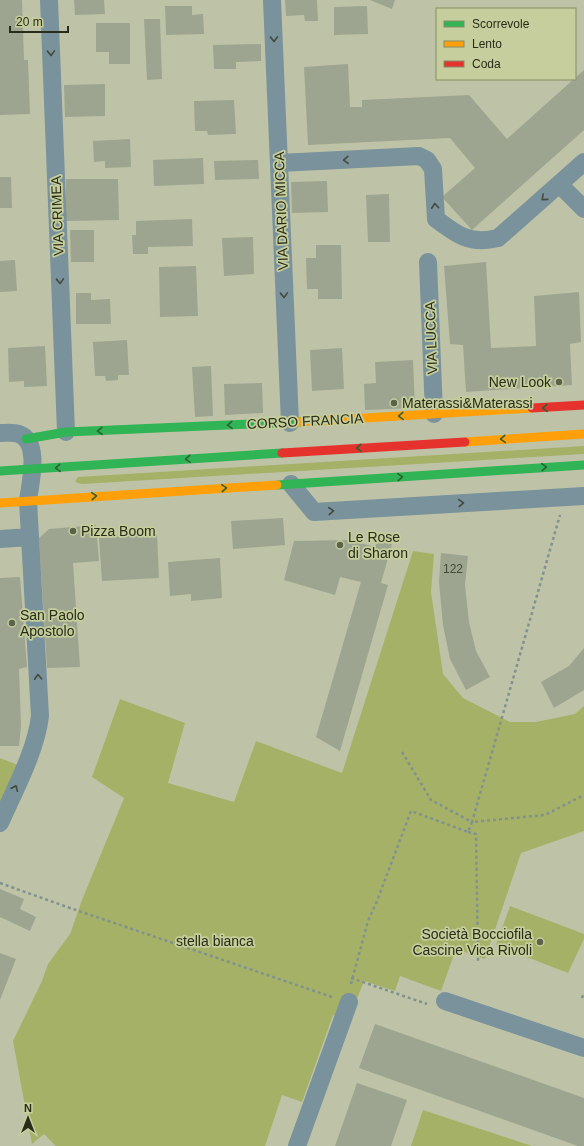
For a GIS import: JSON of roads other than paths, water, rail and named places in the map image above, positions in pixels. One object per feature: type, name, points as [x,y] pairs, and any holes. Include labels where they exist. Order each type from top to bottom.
[{"type":"main road","name":"CORSO FRANCIA","points":[[26,438],[66,432],[290,423],[584,405]]},
{"type":"main road","points":[[0,471],[584,434]]},
{"type":"main road","points":[[0,503],[584,465]]},
{"type":"street","name":"VIA CRIMEA","points":[[49,0],[66,432]]},
{"type":"street","name":"VIA DARIO MICCA","points":[[272,0],[290,423]]},
{"type":"street","points":[[279,163],[419,156],[427,160],[432,169],[436,219],[457,235],[470,239],[486,241],[498,238],[584,162]]},
{"type":"street","points":[[559,184],[584,209]]},
{"type":"street","name":"VIA LUCCA","points":[[428,262],[434,414]]},
{"type":"street","name":"CORSO FRANCIA","points":[[0,433],[19,434],[26,438]]},
{"type":"street","points":[[0,824],[34,746],[40,716],[28,501],[33,454],[26,438]]},
{"type":"street","points":[[291,484],[314,512],[584,496]]},
{"type":"street","points":[[0,539],[30,537]]},
{"type":"street","points":[[445,1001],[584,1048]]},
{"type":"street","points":[[297,1146],[349,1002]]},
{"type":"place","name":"New Look","points":[[559,382]]},
{"type":"place","name":"Materassi&Materassi","points":[[394,403]]},
{"type":"place","name":"Pizza Boom","points":[[73,531]]},
{"type":"place","name":"Le Rose di Sharon","points":[[340,545]]},
{"type":"place","name":"San Paolo Apostolo","points":[[12,623]]},
{"type":"place","name":"Società Bocciofila Cascine Vica Rivoli","points":[[540,942]]},
{"type":"park label","name":"stella bianca","points":[[215,941]]}]
